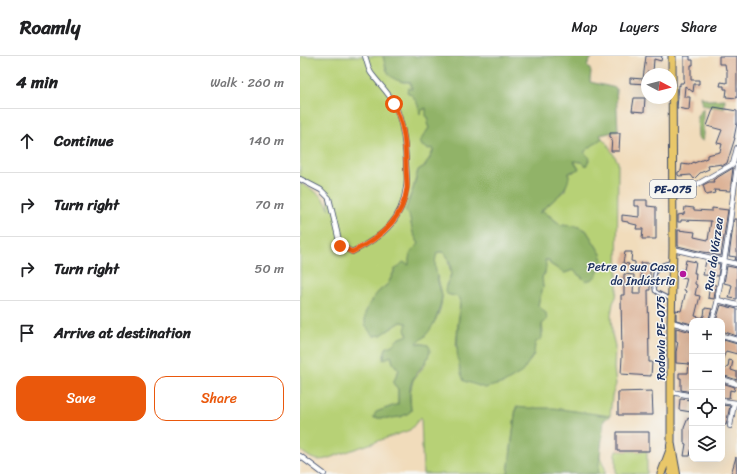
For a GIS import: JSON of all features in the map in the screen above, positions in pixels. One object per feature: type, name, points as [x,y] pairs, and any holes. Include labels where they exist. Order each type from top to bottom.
[{"type":"highway","points":[[671,446],[676,474]]},
{"type":"main road","name":"Rodovia PE-075","points":[[661,474],[671,446],[671,322],[673,262],[672,56]]},
{"type":"main road","name":"PE-075","points":[[671,446],[671,474]]},
{"type":"street","points":[[300,179],[321,190],[329,198],[340,246],[352,252],[369,244],[383,233],[398,215],[404,203],[407,187],[405,142],[402,121],[384,88],[371,72],[365,56]]},
{"type":"street","name":"Rua da Várzea","points":[[713,318],[715,305],[718,300],[724,261],[731,211],[737,148]]},
{"type":"street","points":[[673,198],[736,165]]},
{"type":"street","points":[[731,211],[737,213]]},
{"type":"street","points":[[673,250],[737,264]]},
{"type":"street","points":[[718,300],[737,305]]},
{"type":"street","points":[[671,322],[689,327]]},
{"type":"street","points":[[725,337],[737,340]]},
{"type":"street","points":[[725,380],[737,384]]},
{"type":"street","points":[[672,392],[689,395]]},
{"type":"street","points":[[725,401],[735,403],[730,426]]},
{"type":"street","points":[[300,456],[324,474]]},
{"type":"lane","points":[[672,299],[655,291],[655,274],[656,269],[660,266],[673,262]]},
{"type":"green space","points":[[300,56],[383,56],[387,71],[402,82],[410,82],[412,87],[407,92],[414,98],[421,113],[422,110],[426,108],[428,116],[427,123],[429,128],[424,135],[433,151],[426,165],[418,170],[408,201],[413,233],[419,244],[412,251],[409,266],[395,269],[388,284],[378,292],[374,336],[381,335],[401,322],[407,323],[408,336],[398,339],[386,348],[383,359],[391,356],[393,363],[399,370],[393,383],[398,389],[398,404],[377,412],[374,418],[401,417],[411,411],[410,393],[413,380],[424,366],[430,352],[428,345],[417,343],[434,323],[441,305],[441,292],[435,269],[438,252],[444,252],[447,255],[451,274],[446,285],[447,294],[458,297],[460,301],[456,347],[530,361],[534,354],[535,343],[543,332],[542,324],[546,313],[538,305],[543,287],[541,281],[545,274],[545,260],[549,260],[550,264],[565,273],[573,270],[582,278],[603,261],[601,254],[586,230],[576,226],[561,225],[549,215],[538,214],[565,190],[569,173],[574,172],[574,161],[582,162],[586,165],[584,152],[602,138],[608,145],[618,162],[617,290],[611,315],[612,334],[615,346],[614,369],[616,384],[612,396],[610,416],[600,418],[596,448],[605,468],[605,474],[576,474],[516,407],[508,474],[423,474],[421,417],[410,430],[326,459],[318,460],[309,457],[300,450],[300,183],[321,196],[329,209],[329,198],[321,190],[300,179]]},
{"type":"green space","points":[[383,56],[593,56],[587,65],[591,71],[590,82],[616,88],[618,131],[600,135],[602,138],[584,152],[590,158],[586,166],[582,162],[574,161],[579,169],[569,173],[563,190],[539,213],[543,211],[561,225],[576,226],[586,230],[601,254],[603,261],[593,279],[586,281],[573,270],[565,273],[550,264],[549,260],[545,260],[546,269],[542,277],[543,287],[538,305],[546,313],[547,320],[542,324],[542,338],[535,343],[534,354],[522,372],[504,383],[485,388],[464,381],[460,371],[457,351],[460,301],[458,297],[447,294],[445,290],[451,275],[451,268],[446,254],[444,252],[438,252],[435,268],[442,296],[440,307],[431,328],[428,333],[417,343],[428,345],[430,348],[430,353],[426,361],[415,375],[410,386],[411,411],[398,417],[373,418],[376,412],[398,404],[398,389],[393,383],[399,370],[393,363],[391,356],[383,360],[386,348],[398,339],[408,335],[405,330],[407,323],[401,322],[381,335],[373,336],[365,325],[365,314],[369,304],[378,292],[388,284],[395,270],[403,262],[409,265],[411,253],[419,244],[413,233],[409,214],[405,211],[418,170],[426,165],[433,151],[433,148],[429,149],[422,146],[420,141],[429,128],[427,123],[429,120],[426,116],[426,108],[422,110],[420,114],[416,102],[407,92],[408,88],[412,89],[410,82],[392,78],[385,65]]},
{"type":"green space","points":[[700,96],[708,100],[725,99],[724,109],[702,105]]},
{"type":"green space","points":[[703,108],[703,141],[698,138],[697,116]]},
{"type":"green space","points":[[516,407],[553,408],[610,416],[604,420],[598,474],[508,474]]},
{"type":"green space","points":[[616,451],[647,451],[647,474],[616,474]]},
{"type":"building","points":[[646,56],[662,56],[661,61],[654,59],[653,68],[644,68]]},
{"type":"building","points":[[684,56],[690,56],[690,60],[693,60],[693,65],[691,65],[691,80],[699,80],[699,84],[694,84],[693,92],[685,86],[684,97],[690,97],[689,110],[677,108],[679,85],[680,86],[680,83],[683,83],[684,80]]},
{"type":"building","points":[[719,56],[737,56],[737,98],[726,97],[727,89],[724,89],[724,86],[720,86],[721,82],[727,83],[727,70],[725,64],[719,64]]},
{"type":"building","points":[[630,78],[641,79],[641,84],[630,83]]},
{"type":"building","points":[[634,98],[641,98],[641,104],[645,104],[644,112],[632,111]]},
{"type":"building","points":[[714,107],[737,111],[735,138],[727,163],[722,166],[722,164],[708,166],[709,169],[700,173],[694,179],[691,175],[679,176],[678,172],[681,171],[682,164],[689,165],[707,158],[707,155],[720,152],[722,144],[717,143],[722,130],[707,126]]},
{"type":"building","points":[[610,133],[620,133],[619,151],[611,151],[612,138],[610,137]]},
{"type":"building","points":[[733,168],[730,191],[714,190],[715,193],[706,195],[703,185],[709,182],[714,182],[713,180]]},
{"type":"building","points":[[634,200],[647,200],[647,206],[656,207],[656,239],[642,239],[643,229],[636,229],[637,225],[622,221],[622,215],[639,217],[639,206],[634,206]]},
{"type":"building","points":[[685,207],[694,208],[694,210],[712,211],[712,208],[728,210],[721,256],[678,246],[678,230],[695,232],[694,237],[708,240],[711,221],[681,220],[681,222],[678,222],[678,215],[684,214]]},
{"type":"building","points":[[734,219],[737,219],[737,260],[735,260],[736,257],[729,256]]},
{"type":"building","points":[[625,252],[632,252],[631,261],[635,262],[635,267],[628,266],[629,264],[623,263]]},
{"type":"building","points":[[686,260],[696,262],[694,273],[696,273],[695,284],[697,285],[695,295],[700,296],[695,316],[703,318],[689,318],[689,323],[676,320],[676,310],[681,311],[686,291],[684,290],[687,278],[680,277],[681,269],[684,270]]},
{"type":"building","points":[[706,261],[720,264],[718,276],[703,275]]},
{"type":"building","points":[[641,263],[650,263],[650,290],[648,290],[649,362],[652,362],[651,376],[621,374],[621,295],[624,295],[624,274],[634,275],[633,294],[641,294]]},
{"type":"building","points":[[727,266],[737,268],[737,299],[729,298],[732,285],[724,283]]},
{"type":"building","points":[[710,284],[716,285],[714,299],[708,298]]},
{"type":"building","points":[[721,305],[737,309],[737,336],[725,332],[725,318],[717,318]]},
{"type":"building","points":[[705,308],[712,309],[709,318],[703,318]]},
{"type":"building","points":[[676,328],[689,331],[689,364],[676,363],[678,342],[676,342]]},
{"type":"building","points":[[725,340],[737,344],[737,354],[726,351],[725,354]]},
{"type":"building","points":[[729,360],[733,361],[731,370],[737,372],[737,380],[725,376],[725,369],[728,367]]},
{"type":"building","points":[[689,364],[689,391],[681,390],[681,378],[679,378],[679,373],[688,373]]},
{"type":"building","points":[[725,384],[735,387],[734,391],[730,390],[729,398],[725,397]]},
{"type":"building","points":[[652,391],[653,415],[618,415],[618,392]]},
{"type":"building","points":[[680,399],[689,400],[689,412],[679,410]]},
{"type":"building","points":[[725,405],[730,406],[725,425]]},
{"type":"building","points":[[688,418],[689,456],[684,456],[686,444],[684,443],[684,428]]},
{"type":"building","points":[[617,432],[649,432],[649,451],[617,451]]},
{"type":"building","points":[[736,457],[737,474],[731,474]]},
{"type":"place","name":"Petre a sua Casa da Indústria","points":[[683,274]]},
{"type":"route","points":[[340,246],[352,252],[369,244],[383,233],[395,220],[404,203],[407,187],[405,142],[402,121],[394,104]]}]
